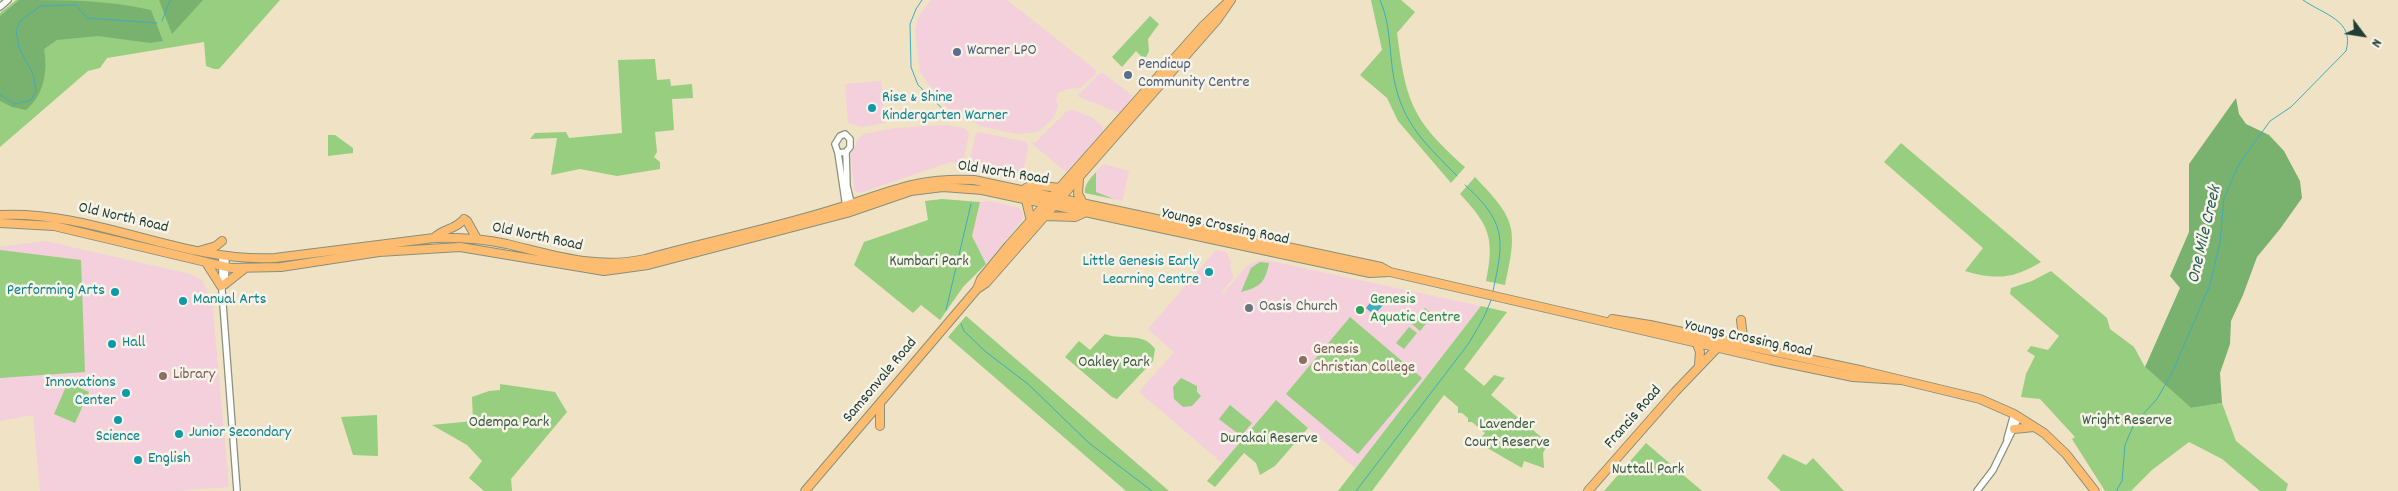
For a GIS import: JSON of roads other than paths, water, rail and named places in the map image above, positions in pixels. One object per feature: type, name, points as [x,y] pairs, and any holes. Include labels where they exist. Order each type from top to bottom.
[{"type":"main road","name":"Samsonvale Road","points":[[977,289],[981,279],[1031,221],[1079,179],[1217,20],[1231,0]]},
{"type":"main road","name":"Samsonvale Road","points":[[1057,197],[1061,188],[1203,26],[1231,0]]},
{"type":"main road","name":"Old North Road","points":[[0,215],[59,218],[199,251],[249,259],[275,258],[434,238],[477,239],[582,262],[614,264],[646,259],[849,208],[906,185],[937,179],[982,181],[1057,197]]},
{"type":"main road","points":[[1079,179],[1078,194],[1083,203]]},
{"type":"main road","points":[[1023,190],[1031,185],[1061,188]]},
{"type":"main road","name":"Old North Road","points":[[0,223],[54,226],[208,264],[244,269],[281,267],[379,252],[460,247],[604,271],[623,270],[899,194],[943,187],[970,188],[1050,205]]},
{"type":"main road","name":"Youngs Crossing Road","points":[[1057,197],[1381,267],[1390,272]]},
{"type":"main road","points":[[1026,200],[1031,221]]},
{"type":"main road","name":"Samsonvale Road","points":[[805,491],[977,289],[986,283],[1045,216],[1050,205]]},
{"type":"main road","name":"Youngs Crossing Road","points":[[1050,205],[1370,273],[1390,272],[1591,317],[1697,344],[1754,348],[1864,375]]},
{"type":"main road","points":[[1045,216],[1075,217],[1084,213]]},
{"type":"main road","points":[[434,238],[439,232],[454,227],[462,220],[468,221],[477,239]]},
{"type":"main road","points":[[199,251],[216,246],[222,241]]},
{"type":"main road","points":[[208,264],[223,285],[244,269]]},
{"type":"main road","name":"Youngs Crossing Road","points":[[1591,317],[1650,325],[1718,344],[1864,375],[1901,380],[1970,396],[2016,416],[2034,427],[2066,454],[2095,491]]},
{"type":"main road","points":[[1741,320],[1743,337],[1754,348]]},
{"type":"main road","points":[[1697,344],[1700,352],[1699,364]]},
{"type":"main road","name":"Francis Road","points":[[1681,386],[1718,344]]},
{"type":"main road","name":"Francis Road","points":[[1588,491],[1718,344]]},
{"type":"main road","points":[[880,404],[880,426]]},
{"type":"main road","points":[[2014,429],[2034,427]]},
{"type":"street","points":[[0,6],[8,0]]},
{"type":"street","points":[[845,134],[851,140],[850,147],[846,152],[849,208],[836,144],[840,136],[845,134]]},
{"type":"street","points":[[838,153],[846,152]]},
{"type":"street","points":[[224,256],[223,295],[237,491]]},
{"type":"street","points":[[2005,443],[2014,429],[2016,416]]},
{"type":"street","points":[[1976,491],[1992,470],[2016,416]]},
{"type":"water","points":[[1377,294],[1386,302],[1374,315],[1366,308]]},
{"type":"waterway","points":[[162,21],[170,0]]},
{"type":"waterway","points":[[922,0],[910,24],[911,67],[918,85],[949,115]]},
{"type":"waterway","points":[[1380,0],[1388,29],[1394,79],[1403,109],[1417,133],[1457,176]]},
{"type":"waterway","name":"One Mile Creek","points":[[2116,491],[2122,481],[2125,445],[2134,424],[2157,399],[2172,373],[2210,285],[2220,242],[2224,198],[2239,164],[2270,121],[2291,107],[2346,51],[2348,41],[2342,25],[2303,0]]},
{"type":"waterway","points":[[0,95],[15,104],[31,100],[36,91],[33,74],[19,48],[16,30],[21,20],[41,6],[76,5],[87,18],[157,23]]},
{"type":"waterway","points":[[1465,185],[1489,210],[1499,233],[1499,258],[1493,291]]},
{"type":"waterway","points":[[946,310],[971,204]]},
{"type":"waterway","points":[[1356,491],[1469,343],[1484,317],[1492,298]]},
{"type":"waterway","points":[[961,324],[964,331],[986,352],[1028,384],[1089,443],[1152,491]]},
{"type":"place","name":"Warner LPO","points":[[957,52]]},
{"type":"place","name":"Pendicup Community Centre","points":[[1128,75]]},
{"type":"place","name":"Rise & Shine Kindergarten Warner","points":[[872,108]]},
{"type":"place","name":"Little Genesis Early Learning Centre","points":[[1209,272]]},
{"type":"place","name":"Performing Arts","points":[[115,292]]},
{"type":"place","name":"Manual Arts","points":[[183,301]]},
{"type":"place","name":"Oasis Church","points":[[1249,308]]},
{"type":"place","name":"Genesis Aquatic Centre","points":[[1360,310]]},
{"type":"place","name":"Hall","points":[[112,344]]},
{"type":"place","name":"Genesis Christian College","points":[[1303,360]]},
{"type":"place","name":"Library","points":[[163,376]]},
{"type":"place","name":"Innovations Center","points":[[126,393]]},
{"type":"place","name":"Science","points":[[118,420]]},
{"type":"place","name":"Junior Secondary","points":[[179,434]]},
{"type":"place","name":"English","points":[[138,460]]},
{"type":"park label","name":"Kumbari Park","points":[[929,263]]},
{"type":"park label","name":"Oakley Park","points":[[1114,364]]},
{"type":"park label","name":"Wright Reserve","points":[[2127,422]]},
{"type":"park label","name":"Odempa Park","points":[[509,424]]},
{"type":"park label","name":"Lavender Court Reserve","points":[[1507,435]]},
{"type":"park label","name":"Durakai Reserve","points":[[1269,440]]},
{"type":"park label","name":"Nuttall Park","points":[[1648,471]]}]
